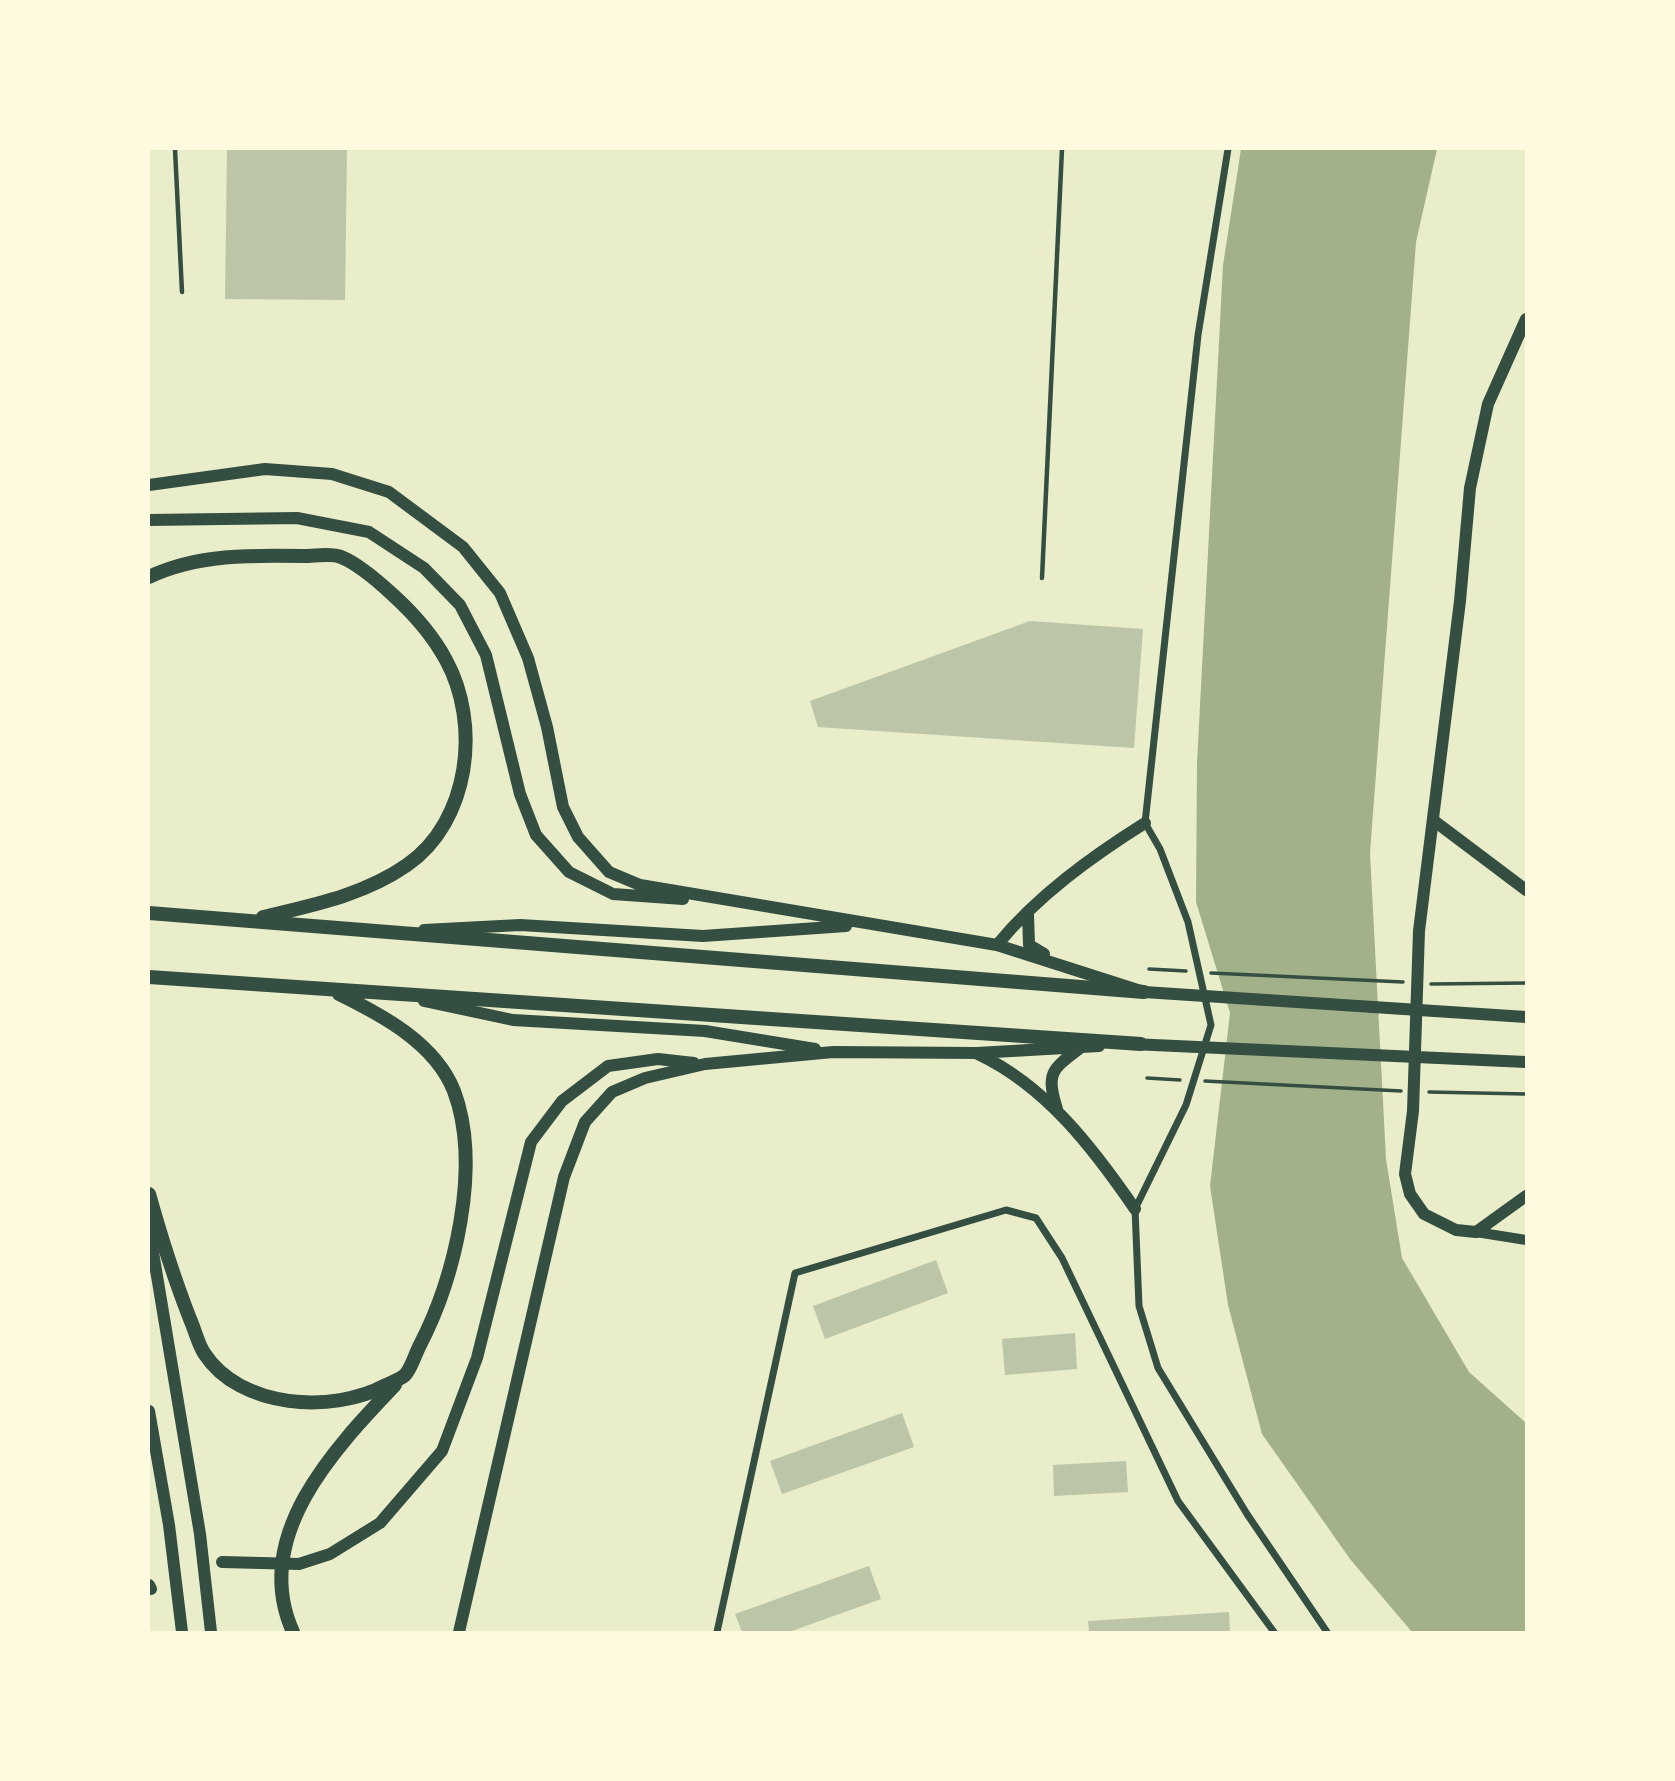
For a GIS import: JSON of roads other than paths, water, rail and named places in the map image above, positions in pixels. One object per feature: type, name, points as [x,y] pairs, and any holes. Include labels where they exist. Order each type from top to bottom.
[{"type":"highway","points":[[149,577],[168,568],[205,558],[341,557],[382,584],[423,623],[447,661],[467,716],[464,766],[457,800],[435,836],[409,864],[380,881],[340,898],[248,920]]},
{"type":"highway","points":[[149,913],[1144,992]]},
{"type":"highway","points":[[149,977],[1141,1044]]},
{"type":"highway","points":[[293,1632],[285,1615],[281,1590],[283,1553],[289,1529],[307,1492],[366,1416],[405,1375],[428,1329],[447,1277],[463,1204],[464,1140],[453,1090],[435,1061],[405,1031],[332,990]]},
{"type":"highway","points":[[149,1194],[168,1263],[205,1354],[234,1382],[278,1401],[320,1404],[368,1395],[405,1375]]},
{"type":"main road","points":[[1526,319],[1488,404],[1470,488],[1419,930],[1413,1111],[1405,1174],[1410,1194],[1424,1214],[1456,1230],[1476,1232],[1526,1196]]},
{"type":"main road","points":[[149,485],[265,469],[332,474],[389,492],[463,547],[500,593],[528,658],[547,727],[563,807],[578,837],[609,872],[640,885],[864,925],[997,945],[1055,961],[1144,992],[1442,1009],[1526,1017]]},
{"type":"main road","points":[[149,520],[297,517],[369,532],[424,568],[460,605],[486,655],[520,794],[536,835],[569,872],[613,894],[754,904]]},
{"type":"main road","points":[[1433,820],[1526,890]]},
{"type":"main road","points":[[997,945],[1013,925],[1097,853],[1145,823]]},
{"type":"main road","points":[[1028,914],[1030,945],[1055,961]]},
{"type":"main road","points":[[396,932],[520,925],[703,936],[864,925]]},
{"type":"main road","points":[[400,995],[513,1020],[705,1031],[833,1052]]},
{"type":"main road","points":[[459,1632],[564,1177],[585,1122],[612,1092],[646,1078],[705,1064],[833,1052],[976,1053],[1141,1044],[1526,1062]]},
{"type":"main road","points":[[1058,1113],[1049,1083],[1055,1067],[1081,1047]]},
{"type":"main road","points":[[976,1053],[1010,1069],[1033,1086],[1108,1170],[1135,1209]]},
{"type":"main road","points":[[222,1562],[299,1564],[330,1554],[380,1523],[442,1451],[477,1359],[531,1142],[562,1101],[608,1066],[658,1059],[705,1064]]},
{"type":"main road","points":[[149,1228],[200,1534],[212,1632]]},
{"type":"main road","points":[[149,1411],[177,1578],[182,1632]]},
{"type":"street","points":[[1227,149],[1198,335],[1145,823],[1160,849],[1188,922],[1211,1025],[1186,1105],[1135,1209],[1139,1306],[1158,1368],[1247,1514],[1327,1632]]},
{"type":"street","points":[[717,1632],[795,1273],[1006,1210],[1036,1218],[1062,1258],[1178,1501],[1274,1632]]},
{"type":"street","points":[[1476,1232],[1526,1240]]},
{"type":"lane","points":[[176,149],[182,292]]},
{"type":"lane","points":[[1042,578],[1062,149]]}]
